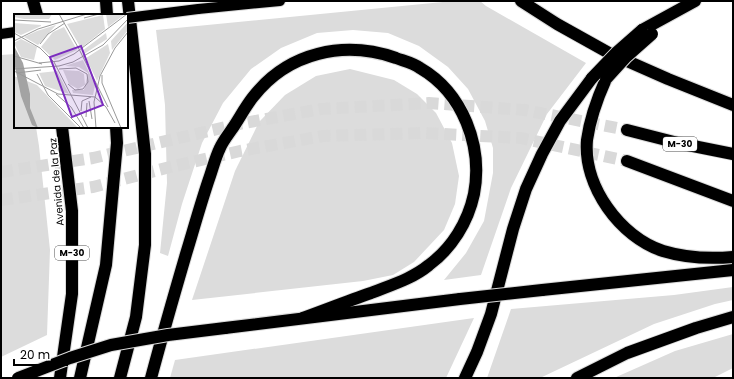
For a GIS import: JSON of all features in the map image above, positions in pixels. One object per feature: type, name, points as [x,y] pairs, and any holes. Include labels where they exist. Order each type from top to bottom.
[{"type":"highway","points":[[33,1],[37,14]]},
{"type":"highway","points":[[106,1],[107,14]]},
{"type":"highway","points":[[120,378],[136,318],[145,245],[145,154],[128,1]]},
{"type":"highway","points":[[521,1],[557,24],[609,53],[733,105]]},
{"type":"highway","points":[[465,378],[491,314],[513,230],[526,189],[542,154],[560,121],[592,78],[617,52],[695,1]]},
{"type":"highway","points":[[700,1],[647,32],[606,79],[596,100],[591,121],[587,141],[588,156],[591,174],[606,206],[616,220],[648,245],[680,256],[701,258],[733,257]]},
{"type":"highway","points":[[151,378],[200,205],[220,148],[253,96],[266,83],[295,62],[312,55],[330,51],[348,49],[366,50],[384,54],[419,67],[435,78],[460,108],[474,144],[476,183],[472,202],[465,221],[455,238],[443,253],[428,266],[412,276],[302,318]]},
{"type":"highway","name":"Avenida de la Paz","points":[[60,378],[72,294],[72,211],[62,128]]},
{"type":"highway","points":[[80,378],[106,265],[117,143],[116,128]]},
{"type":"highway","name":"M-30","points":[[627,130],[678,143],[733,154]]},
{"type":"highway","points":[[627,161],[733,201]]},
{"type":"highway","points":[[18,378],[70,358],[111,345],[168,334],[460,299],[733,270]]},
{"type":"highway","points":[[577,378],[627,353],[696,328],[733,317]]},
{"type":"main road","points":[[128,18],[280,1]]},
{"type":"main road","points":[[1,34],[14,32]]},
{"type":"shaded area","points":[[453,1],[480,1],[486,6],[586,63],[547,114],[511,188],[481,275],[444,280],[466,253],[484,221],[493,173],[493,148],[485,121],[468,89],[448,67],[419,46],[388,33],[353,30],[317,33],[281,48],[251,69],[223,103],[202,143],[182,204],[168,256],[160,253],[167,183],[165,105],[156,30]]},
{"type":"shaded area","points":[[14,54],[14,128],[36,128],[50,250],[47,335],[1,357],[1,55]]},
{"type":"shaded area","points":[[350,69],[394,80],[417,94],[436,113],[452,143],[459,176],[455,204],[444,230],[414,262],[393,275],[363,281],[192,300],[235,171],[259,122],[285,95],[316,76]]},
{"type":"shaded area","points":[[733,287],[733,300],[715,304],[654,324],[540,378],[487,378],[511,309],[674,295]]},
{"type":"shaded area","points":[[474,318],[446,378],[170,378],[175,360]]},
{"type":"shaded area","points":[[733,334],[733,368],[713,378],[614,378],[675,351]]},
{"type":"tunnel","points":[[1,172],[93,158],[239,124],[321,109],[429,103],[525,110],[627,130]]},
{"type":"tunnel","points":[[1,200],[93,187],[240,151],[323,136],[424,133],[521,138],[627,161]]}]
